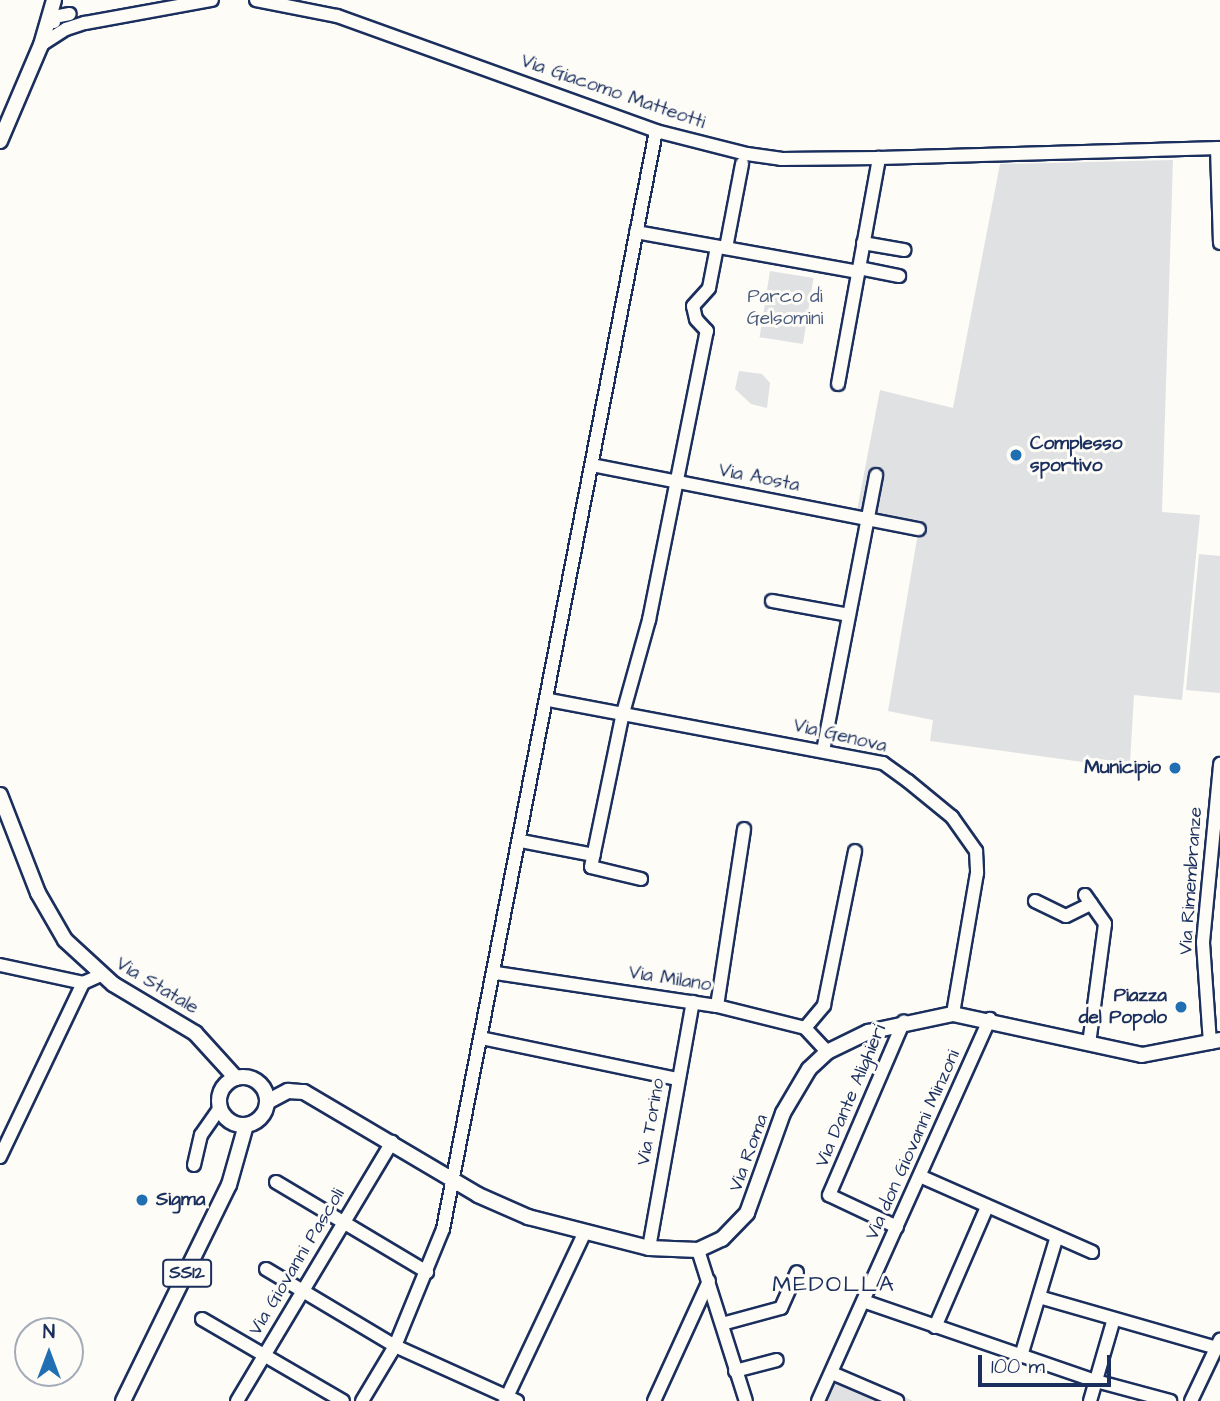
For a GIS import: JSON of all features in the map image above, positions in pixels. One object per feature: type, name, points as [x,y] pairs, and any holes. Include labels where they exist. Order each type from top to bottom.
[{"type":"main road","points":[[0,141],[41,45],[55,0]]},
{"type":"main road","name":"Via Statale","points":[[0,795],[46,910],[65,940],[101,975],[187,1026],[236,1078]]},
{"type":"main road","name":"Via Roma","points":[[698,1250],[722,1240],[747,1213],[783,1114],[809,1069],[827,1052],[868,1032],[904,1021],[954,1014],[990,1019],[1142,1055],[1185,1043],[1215,1042]]},
{"type":"main road","points":[[219,1063],[223,1087],[219,1109],[230,1122],[239,1142]]},
{"type":"main road","points":[[223,1087],[236,1078],[253,1079],[262,1086],[283,1092],[307,1093],[502,1206],[584,1234],[649,1248],[698,1250]]},
{"type":"main road","points":[[262,1086],[267,1102]]},
{"type":"main road","points":[[230,1122],[246,1125],[261,1118],[267,1102],[283,1092]]},
{"type":"main road","points":[[239,1142],[246,1125]]},
{"type":"main road","name":"SS12","points":[[122,1401],[229,1185],[239,1142]]},
{"type":"street","points":[[55,0],[85,23]]},
{"type":"street","points":[[41,45],[66,29],[85,23],[212,0]]},
{"type":"street","name":"Via Giacomo Matteotti","points":[[256,0],[337,16],[656,131],[781,159],[1219,148]]},
{"type":"street","points":[[49,18],[70,14]]},
{"type":"street","points":[[49,18],[66,29]]},
{"type":"street","points":[[362,1401],[395,1346],[427,1272],[454,1180],[522,841],[656,131]]},
{"type":"street","points":[[1219,148],[1220,243]]},
{"type":"street","points":[[838,384],[880,158]]},
{"type":"street","points":[[641,879],[591,867],[623,713],[649,620],[707,331],[696,319],[692,306],[709,288],[742,164]]},
{"type":"street","points":[[636,232],[899,276]]},
{"type":"street","points":[[863,243],[904,250]]},
{"type":"street","name":"Via Aosta","points":[[592,465],[919,529]]},
{"type":"street","points":[[822,751],[876,475]]},
{"type":"street","points":[[772,601],[849,615]]},
{"type":"street","name":"Via Genova","points":[[549,699],[822,751],[891,768],[952,817],[976,851],[977,873],[954,1014]]},
{"type":"street","name":"Via Rimembranze","points":[[1215,1042],[1203,942],[1220,764]]},
{"type":"street","points":[[717,1006],[744,829]]},
{"type":"street","points":[[522,841],[594,855]]},
{"type":"street","points":[[827,1052],[805,1028],[824,1005],[855,851]]},
{"type":"street","points":[[1035,901],[1066,916],[1088,900],[1105,924],[1089,1044]]},
{"type":"street","points":[[0,965],[83,983],[101,975]]},
{"type":"street","name":"Via Milano","points":[[496,972],[717,1006],[805,1028]]},
{"type":"street","points":[[0,1157],[83,983]]},
{"type":"street","name":"Via Torino","points":[[649,1248],[693,1002]]},
{"type":"street","name":"Via don Giovanni Minzoni","points":[[818,1401],[866,1302],[990,1019]]},
{"type":"street","name":"Via Dante Alighieri","points":[[897,1227],[829,1195],[904,1021]]},
{"type":"street","points":[[481,1038],[678,1079]]},
{"type":"street","points":[[194,1165],[201,1135],[219,1109]]},
{"type":"street","name":"Via Giovanni Pascoli","points":[[237,1401],[391,1143]]},
{"type":"street","points":[[922,1177],[1056,1239],[1092,1252]]},
{"type":"street","points":[[276,1182],[427,1272]]},
{"type":"street","points":[[935,1327],[987,1207]]},
{"type":"street","points":[[266,1269],[395,1346],[510,1400],[584,1234]]},
{"type":"street","points":[[1021,1356],[1056,1239]]},
{"type":"street","points":[[698,1250],[746,1401]]},
{"type":"street","points":[[722,1324],[781,1308],[797,1272]]},
{"type":"street","points":[[654,1401],[709,1281]]},
{"type":"street","points":[[1039,1297],[1113,1322],[1219,1344],[1191,1401]]},
{"type":"street","points":[[866,1302],[1096,1381],[1170,1401]]},
{"type":"street","points":[[202,1319],[265,1353],[342,1401]]},
{"type":"street","points":[[1090,1401],[1113,1322]]},
{"type":"street","points":[[735,1371],[777,1360]]},
{"type":"street","points":[[832,1373],[897,1401]]},
{"type":"green space","name":"Complesso sportivo","points":[[1173,160],[1162,512],[1200,515],[1182,700],[1134,695],[1130,763],[1091,758],[1090,763],[930,741],[933,720],[888,711],[918,533],[855,521],[880,390],[953,408],[1000,164]]},
{"type":"green space","name":"Parco di Gelsomini","points":[[770,271],[813,278],[803,344],[760,337]]},
{"type":"green space","points":[[739,371],[762,374],[770,383],[767,408],[751,404],[735,389]]},
{"type":"green space","points":[[1199,554],[1220,556],[1220,693],[1186,690]]},
{"type":"green space","points":[[831,1363],[913,1401],[816,1401]]},
{"type":"place","name":"Complesso sportivo","points":[[1016,455]]},
{"type":"place","name":"Municipio","points":[[1175,768]]},
{"type":"place","name":"Piazza del Popolo","points":[[1181,1007]]},
{"type":"place","name":"Sigma","points":[[142,1200]]},
{"type":"district","name":"MEDOLLA","points":[[834,1284]]}]
